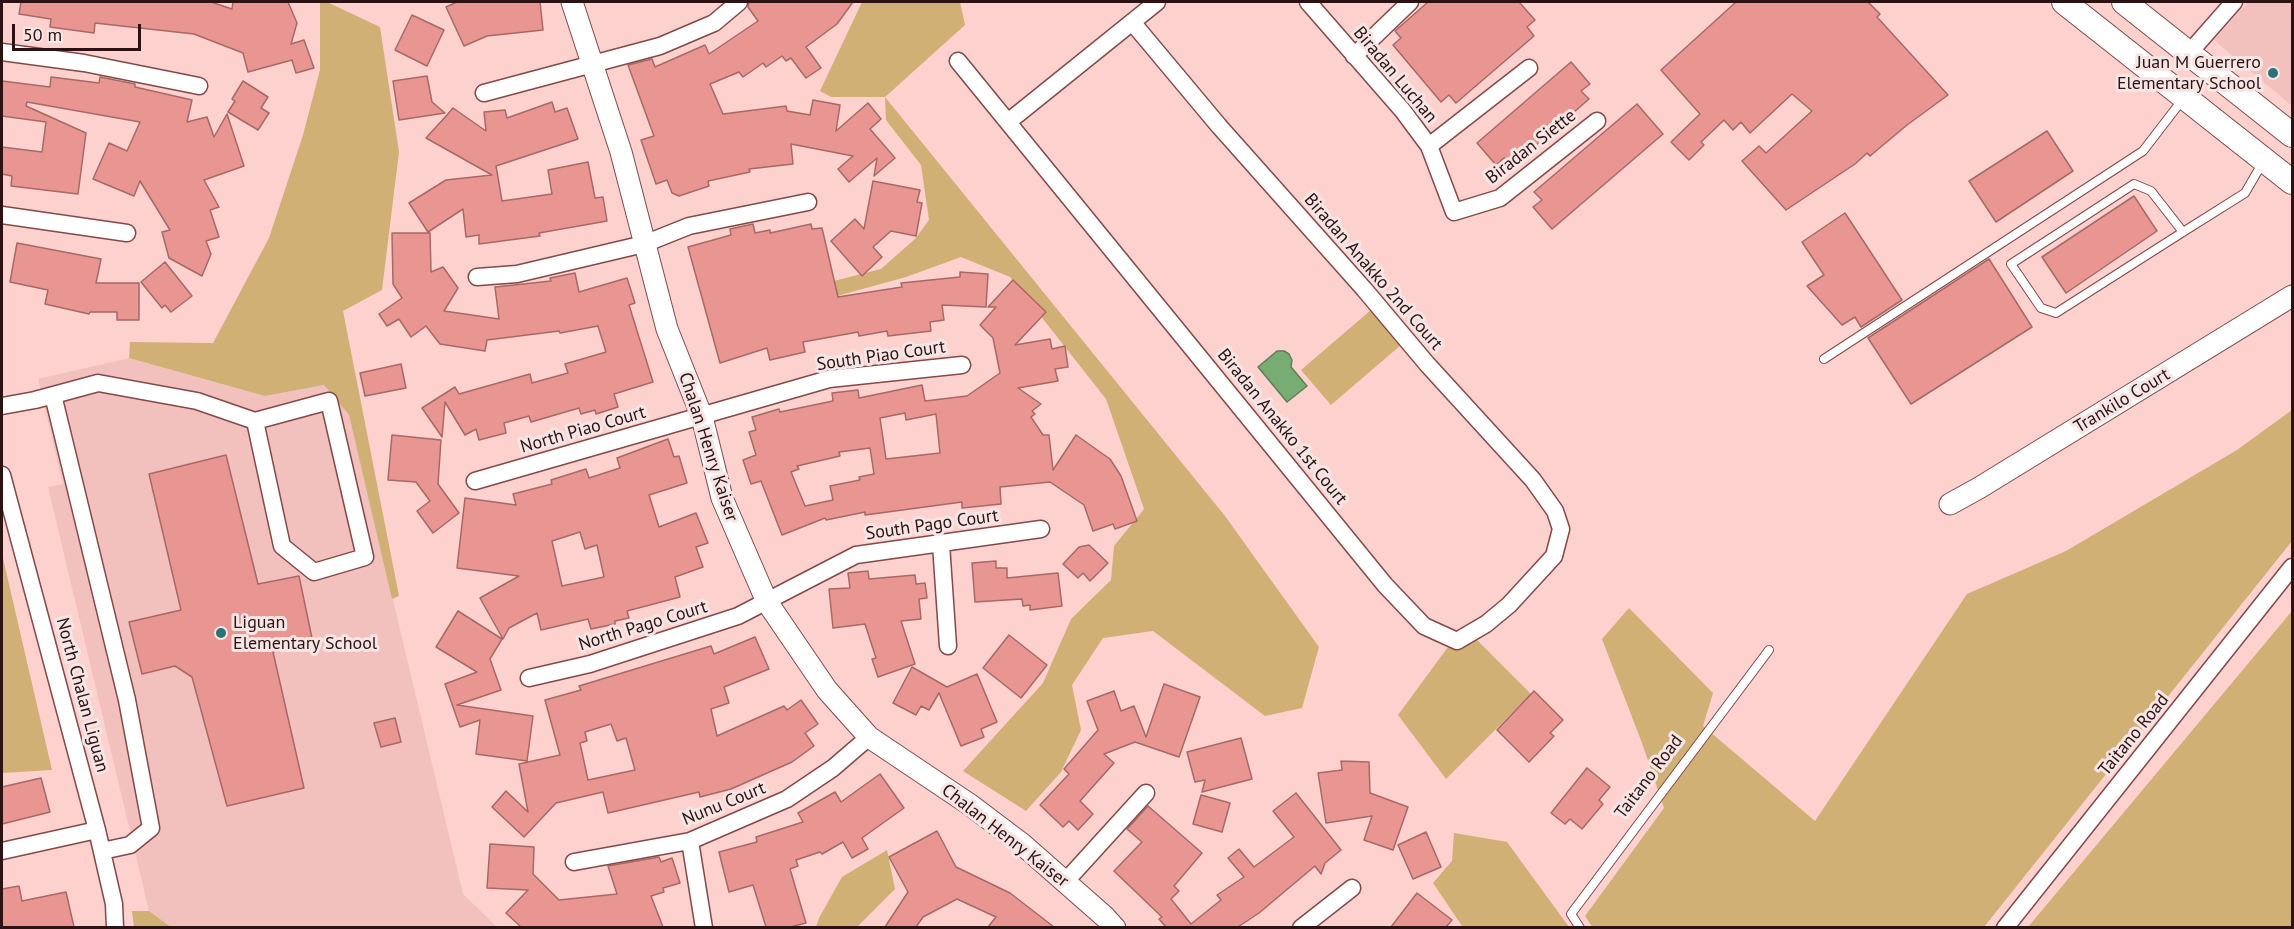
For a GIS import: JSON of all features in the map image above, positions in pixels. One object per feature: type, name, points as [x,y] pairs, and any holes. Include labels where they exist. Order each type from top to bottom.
[{"type":"main road","points":[[2064,2],[2292,182]]},
{"type":"main road","points":[[2124,2],[2292,135]]},
{"type":"street","name":"Chalan Henry Kaiser","points":[[572,2],[621,152],[667,329],[702,417],[722,498],[767,602],[827,690],[869,737],[969,804],[1022,844],[1115,927]]},
{"type":"street","points":[[484,93],[594,66],[660,46],[714,23],[739,2]]},
{"type":"street","name":"Biradan Luchan","points":[[1308,2],[1403,111],[1428,146],[1454,212]]},
{"type":"street","points":[[1354,56],[1410,2]]},
{"type":"street","points":[[2189,53],[2234,2]]},
{"type":"street","points":[[958,61],[1008,122],[1132,22],[1152,3]]},
{"type":"street","name":"Biradan Anakko 2nd Court","points":[[1132,22],[1219,126],[1427,364],[1533,480],[1555,511],[1561,530],[1554,556]]},
{"type":"street","points":[[2,52],[84,63],[199,86]]},
{"type":"street","points":[[1428,146],[1529,68]]},
{"type":"street","name":"Biradan Siette","points":[[1454,212],[1500,198],[1597,121]]},
{"type":"street","name":"Biradan Anakko 1st Court","points":[[1008,122],[1385,585],[1424,626],[1457,641],[1486,624],[1509,605],[1554,556]]},
{"type":"street","points":[[477,277],[517,274],[644,244],[689,226],[808,202]]},
{"type":"street","points":[[2,215],[127,233]]},
{"type":"street","name":"Trankilo Court","points":[[1950,504],[2292,296]]},
{"type":"street","name":"South Piao Court","points":[[702,417],[829,379],[962,365]]},
{"type":"street","points":[[2,406],[98,383],[197,401],[255,421],[329,401],[365,557],[314,572],[282,546],[255,421]]},
{"type":"street","points":[[53,395],[127,700],[151,828],[130,845],[102,851]]},
{"type":"street","name":"North Piao Court","points":[[475,481],[702,417]]},
{"type":"street","name":"North Chalan Liguan","points":[[2,475],[7,515],[98,831],[114,904],[115,927]]},
{"type":"street","name":"South Pago Court","points":[[767,602],[856,555],[1041,529]]},
{"type":"street","points":[[941,544],[948,646]]},
{"type":"street","name":"Taitano Road","points":[[2005,927],[2292,567]]},
{"type":"street","name":"North Pago Court","points":[[529,678],[590,664],[674,638],[738,616],[767,602]]},
{"type":"street","name":"Nunu Court","points":[[574,862],[690,841],[787,799],[832,768],[869,737]]},
{"type":"street","points":[[1065,882],[1146,793]]},
{"type":"street","points":[[2,851],[98,831]]},
{"type":"street","points":[[690,841],[704,927]]},
{"type":"street","points":[[1301,927],[1352,888]]},
{"type":"lane","points":[[1824,359],[2143,151],[2185,97]]},
{"type":"lane","points":[[2183,232],[2151,190],[2134,184],[2011,264],[2041,308],[2056,313],[2245,193],[2264,159]]},
{"type":"lane","name":"Taitano Road","points":[[1580,927],[1570,914],[1768,650]]},
{"type":"shaded area","points":[[320,2],[327,2],[380,27],[399,152],[382,290],[343,311],[399,596],[392,599],[349,415],[324,385],[265,396],[129,358],[130,342],[213,343],[269,238],[303,135],[320,70]]},
{"type":"shaded area","points":[[862,2],[960,2],[965,25],[885,97],[831,97],[820,91]]},
{"type":"shaded area","name":"Juan M Guerrero Elementary School","points":[[2248,2],[2292,2],[2292,106],[2214,40]]},
{"type":"shaded area","points":[[885,97],[1225,516],[1319,647],[1302,708],[1265,716],[1153,631],[1103,638],[1072,685],[1081,730],[1061,772],[1026,811],[963,771],[1043,683],[1071,619],[1111,580],[1114,546],[1144,509],[1106,399],[1010,277],[961,257],[906,277],[826,299],[806,288],[881,269],[915,239],[929,220],[921,165],[886,120]]},
{"type":"shaded area","points":[[1371,310],[1401,345],[1331,405],[1301,370]]},
{"type":"shaded area","points":[[1277,351],[1289,354],[1292,360],[1291,367],[1307,386],[1287,402],[1258,367]]},
{"type":"shaded area","points":[[129,358],[265,396],[324,385],[349,415],[463,894],[497,927],[171,927],[149,911],[48,487],[63,484],[38,379]]},
{"type":"shaded area","points":[[2292,410],[2292,541],[1984,927],[1593,928],[1585,916],[1664,808],[1602,639],[1629,608],[1713,693],[1703,726],[1815,821],[1967,594],[2066,551],[2237,450]]},
{"type":"shaded area","points":[[2,554],[52,770],[2,773]]},
{"type":"shaded area","points":[[2292,611],[2292,927],[2028,927]]},
{"type":"shaded area","points":[[1475,638],[1531,694],[1446,779],[1398,715],[1448,647]]},
{"type":"shaded area","points":[[1454,833],[1507,842],[1569,927],[1462,926],[1433,883],[1452,861]]},
{"type":"shaded area","points":[[887,850],[895,889],[857,927],[816,927],[842,877]]},
{"type":"shaded area","points":[[132,911],[149,911],[171,927],[134,927]]},
{"type":"building","points":[[21,2],[211,2],[232,9],[233,2],[288,2],[297,23],[291,44],[304,40],[314,68],[296,73],[292,60],[248,72],[243,53],[194,34],[95,23],[94,33],[50,27],[51,19],[19,14]]},
{"type":"building","points":[[457,2],[540,2],[543,30],[487,36],[464,46],[446,7]]},
{"type":"building","points":[[749,2],[853,2],[837,24],[806,47],[821,68],[806,78],[791,58],[786,61],[782,56],[766,67],[763,63],[743,77],[739,72],[710,84],[723,114],[786,106],[787,111],[810,115],[813,100],[840,105],[836,131],[868,103],[881,119],[870,129],[895,158],[874,176],[877,158],[849,182],[838,169],[853,156],[791,144],[793,164],[749,169],[750,172],[708,181],[709,186],[679,196],[672,193],[667,180],[656,184],[641,140],[654,136],[628,65],[652,59],[655,67],[705,45],[709,54],[758,21],[748,7]]},
{"type":"building","points":[[1428,2],[1519,2],[1535,20],[1527,27],[1534,36],[1456,103],[1449,95],[1441,102],[1393,45],[1401,38],[1395,31]]},
{"type":"building","points":[[1736,2],[1868,2],[1880,14],[1877,17],[1948,95],[1870,156],[1867,153],[1855,164],[1786,210],[1742,161],[1759,146],[1766,153],[1812,111],[1792,94],[1750,133],[1741,122],[1733,130],[1724,120],[1701,142],[1704,145],[1689,160],[1671,142],[1700,114],[1661,70]]},
{"type":"building","points":[[412,15],[444,30],[427,66],[395,50]]},
{"type":"building","points":[[1571,62],[1590,84],[1581,91],[1589,99],[1511,167],[1504,158],[1496,165],[1477,143]]},
{"type":"building","points":[[427,76],[432,102],[445,113],[399,120],[393,81]]},
{"type":"building","points":[[51,77],[99,83],[100,77],[192,100],[187,122],[207,117],[214,137],[227,114],[244,166],[204,180],[219,207],[210,210],[219,237],[206,241],[211,254],[202,276],[169,258],[162,232],[170,230],[140,181],[134,196],[93,179],[109,143],[127,151],[140,122],[27,102],[26,106],[86,133],[78,194],[11,186],[12,176],[2,174],[2,147],[42,152],[46,122],[2,116],[2,81],[50,87]]},
{"type":"building","points":[[243,81],[268,97],[261,108],[269,113],[258,130],[228,112],[235,101],[232,99]]},
{"type":"building","points":[[552,102],[555,112],[567,108],[578,139],[496,166],[502,201],[552,194],[548,170],[588,162],[595,198],[603,197],[607,221],[539,233],[540,236],[479,244],[479,235],[466,237],[463,209],[428,232],[409,203],[446,180],[492,175],[426,138],[453,108],[486,131],[484,112],[505,110],[507,118]]},
{"type":"building","points":[[1637,104],[1663,134],[1552,229],[1533,207],[1542,200],[1534,192]]},
{"type":"building","points":[[2047,131],[2073,171],[1996,222],[1969,181]]},
{"type":"building","points":[[873,181],[920,190],[917,202],[922,203],[916,236],[891,231],[873,247],[882,257],[862,276],[831,241],[855,219],[864,229]]},
{"type":"building","points":[[2134,196],[2157,231],[2066,293],[2042,257]]},
{"type":"building","points":[[1845,213],[1902,300],[1861,327],[1855,317],[1842,325],[1807,286],[1824,275],[1802,242]]},
{"type":"building","points":[[753,224],[755,233],[770,230],[770,233],[811,224],[812,229],[822,228],[838,297],[902,287],[901,283],[960,277],[960,272],[988,274],[986,307],[942,305],[944,320],[930,322],[931,331],[888,336],[887,331],[859,336],[858,332],[803,342],[805,352],[770,360],[767,348],[720,363],[688,247],[731,235],[730,229]]},
{"type":"building","points":[[392,233],[430,233],[431,272],[443,267],[458,288],[444,311],[499,319],[495,287],[551,281],[550,278],[575,273],[579,292],[627,278],[635,303],[629,305],[653,382],[614,394],[618,407],[596,414],[595,410],[581,414],[579,408],[531,422],[529,416],[504,423],[506,433],[479,440],[476,429],[465,435],[445,402],[442,437],[422,408],[455,387],[459,394],[530,374],[532,383],[568,373],[565,364],[606,352],[598,326],[560,333],[559,331],[487,340],[485,351],[440,344],[426,326],[411,337],[399,319],[387,326],[379,314],[402,298],[393,284]]},
{"type":"building","points":[[17,243],[101,259],[96,283],[139,283],[139,320],[117,320],[117,312],[90,312],[89,314],[45,304],[48,290],[10,282]]},
{"type":"building","points":[[1989,259],[2032,327],[1911,404],[1868,338]]},
{"type":"building","points":[[165,262],[192,296],[171,312],[165,305],[162,308],[141,282]]},
{"type":"building","points":[[1013,280],[1046,312],[1015,345],[1050,339],[1052,349],[1065,346],[1068,367],[1055,369],[1058,381],[1018,388],[1041,404],[1032,411],[1035,414],[1031,417],[1043,435],[1049,435],[1053,470],[1076,435],[1110,459],[1121,476],[1137,521],[1115,529],[1113,524],[1093,531],[1084,505],[1050,482],[1000,487],[1001,504],[962,508],[962,502],[865,515],[865,512],[826,520],[825,518],[782,535],[761,481],[751,484],[743,460],[756,455],[749,432],[756,430],[752,417],[779,409],[780,412],[833,401],[832,393],[858,390],[859,398],[922,385],[925,401],[967,396],[1000,373],[993,338],[980,325],[996,307],[988,307]],"holes":[[[905,413],[906,420],[936,414],[940,453],[886,459],[880,418]],[[870,448],[874,474],[859,477],[860,480],[830,486],[833,500],[805,506],[791,472],[799,469],[797,466],[840,456],[839,452]]]},
{"type":"building","points":[[401,364],[406,388],[365,396],[360,373]]},
{"type":"building","points":[[392,435],[441,440],[438,484],[459,513],[433,533],[417,511],[430,501],[416,482],[388,480]]},
{"type":"building","points":[[668,439],[674,457],[679,456],[687,483],[649,495],[659,527],[696,513],[708,543],[696,547],[703,567],[675,577],[680,597],[627,611],[629,618],[615,621],[615,624],[591,629],[588,619],[541,630],[537,613],[509,628],[503,639],[480,598],[519,576],[457,568],[465,498],[516,505],[513,494],[552,484],[551,480],[586,469],[589,478],[620,468],[617,458]],"holes":[[[580,532],[585,549],[597,545],[604,577],[562,586],[552,541]]]},
{"type":"building","name":"Liguan Elementary School","points":[[226,455],[258,584],[299,576],[313,643],[273,652],[304,788],[227,806],[192,677],[175,666],[142,674],[129,622],[181,610],[149,474]]},
{"type":"building","points":[[1089,545],[1108,563],[1090,581],[1083,573],[1078,578],[1063,564],[1079,547]]},
{"type":"building","points":[[996,561],[996,568],[1007,568],[1007,578],[1058,573],[1062,606],[1030,610],[1030,605],[1023,606],[1022,599],[975,602],[972,563]]},
{"type":"building","points":[[868,571],[869,579],[915,575],[916,584],[925,583],[927,598],[919,599],[921,619],[901,621],[915,664],[878,677],[872,659],[876,658],[865,624],[833,628],[829,589],[850,588],[848,573]]},
{"type":"building","points":[[458,611],[502,639],[490,659],[501,690],[457,705],[533,716],[527,761],[476,754],[480,720],[460,727],[445,684],[477,672],[436,647]]},
{"type":"building","points":[[1009,635],[1047,665],[1021,698],[983,668]]},
{"type":"building","points":[[755,637],[769,669],[724,687],[729,703],[711,709],[717,736],[784,706],[787,710],[801,700],[818,724],[805,733],[814,746],[792,762],[731,789],[700,797],[699,792],[608,813],[603,792],[556,803],[524,837],[492,807],[506,791],[528,812],[519,764],[560,755],[545,700],[581,690],[579,686],[711,646],[714,654]],"holes":[[[611,724],[617,741],[626,738],[635,770],[588,780],[580,743],[587,741],[585,732]]]},
{"type":"building","points":[[912,667],[947,687],[977,674],[997,722],[981,729],[984,737],[961,746],[939,693],[929,710],[921,706],[916,715],[893,703]]},
{"type":"building","points":[[1164,684],[1200,697],[1179,757],[1135,742],[1104,754],[1114,763],[1080,801],[1093,814],[1078,830],[1069,821],[1063,827],[1040,805],[1069,774],[1064,769],[1098,730],[1087,701],[1114,691],[1121,711],[1134,706],[1146,737]]},
{"type":"building","points":[[1534,691],[1563,720],[1550,733],[1554,736],[1529,762],[1497,730]]},
{"type":"building","points":[[395,718],[401,742],[381,747],[374,723]]},
{"type":"building","points":[[1241,738],[1252,779],[1202,792],[1205,780],[1195,782],[1187,752]]},
{"type":"building","points":[[1341,761],[1369,762],[1370,793],[1408,807],[1393,850],[1364,840],[1372,816],[1326,823],[1318,773],[1342,770]]},
{"type":"building","points":[[1587,768],[1610,787],[1599,800],[1603,804],[1582,829],[1570,819],[1565,824],[1551,813]]},
{"type":"building","points":[[880,774],[904,808],[862,838],[868,849],[852,858],[843,842],[822,854],[820,852],[796,860],[798,866],[790,869],[806,923],[790,927],[766,927],[753,885],[729,892],[719,852],[757,842],[756,837],[803,822],[798,813],[835,792],[841,802]]},
{"type":"building","points":[[41,778],[50,812],[2,824],[2,787]]},
{"type":"building","points":[[1296,793],[1341,850],[1325,863],[1321,874],[1315,866],[1259,913],[1238,927],[1166,927],[1159,919],[1162,917],[1114,871],[1142,842],[1127,829],[1148,806],[1202,853],[1174,886],[1179,891],[1171,899],[1191,924],[1221,900],[1217,895],[1244,877],[1228,858],[1239,849],[1254,867],[1294,837],[1273,811]]},
{"type":"building","points":[[1201,795],[1230,803],[1222,832],[1193,824]]},
{"type":"building","points":[[937,831],[956,867],[1010,893],[1054,927],[988,927],[996,917],[957,899],[923,917],[916,927],[885,927],[908,892],[889,857]]},
{"type":"building","points":[[1426,832],[1441,867],[1413,879],[1398,845]]},
{"type":"building","points":[[490,844],[534,847],[533,874],[559,900],[617,894],[608,866],[659,857],[661,862],[672,858],[680,883],[663,888],[664,892],[651,896],[663,927],[521,927],[506,913],[528,890],[487,888]]},
{"type":"building","points":[[19,886],[22,901],[66,892],[74,927],[2,927],[2,889]]},
{"type":"building","points":[[1417,893],[1452,920],[1446,927],[1391,927]]},
{"type":"place","name":"Juan M Guerrero Elementary School","points":[[2273,73]]},
{"type":"place","name":"Liguan Elementary School","points":[[221,633]]}]
